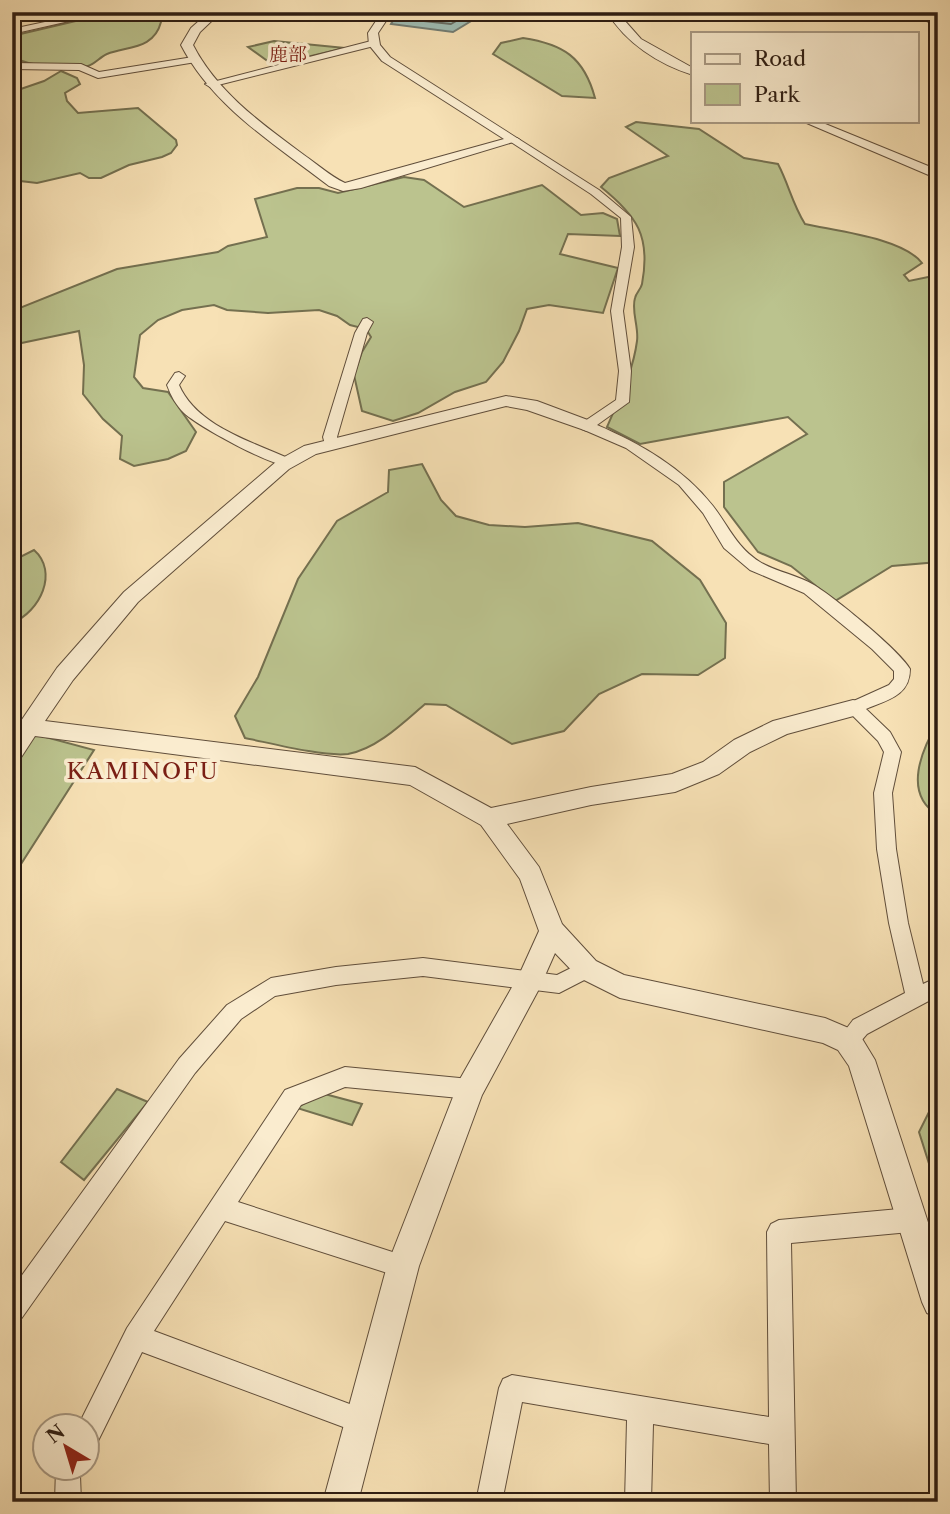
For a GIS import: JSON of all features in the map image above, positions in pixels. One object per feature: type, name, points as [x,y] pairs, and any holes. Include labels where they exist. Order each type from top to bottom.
[{"type":"street","points":[[12,32],[106,12]]},
{"type":"street","points":[[216,12],[195,30],[187,45],[193,60],[210,83],[334,183],[343,187],[356,186],[513,140]]},
{"type":"street","points":[[387,12],[373,33],[375,43],[386,59],[595,192],[626,217],[628,247],[617,311],[625,371],[622,402],[587,426]]},
{"type":"street","points":[[612,12],[627,34],[691,71]]},
{"type":"street","points":[[912,12],[938,23]]},
{"type":"street","points":[[210,83],[375,43]]},
{"type":"street","points":[[12,66],[82,67],[98,75],[193,60]]},
{"type":"street","points":[[810,122],[938,175]]},
{"type":"street","points":[[331,445],[330,438],[353,359],[367,322]]},
{"type":"street","points":[[179,376],[173,385],[180,402],[211,427],[287,463]]},
{"type":"street","points":[[12,753],[21,727],[99,631],[131,597],[287,463],[310,450],[506,401],[531,405],[631,445],[684,482],[709,511],[729,545],[755,566],[808,589],[878,645],[902,669],[902,681],[895,689],[853,708],[781,727],[742,746],[711,768],[675,783],[592,796],[489,818]]},
{"type":"street","points":[[853,708],[891,746],[893,758],[885,777],[883,798],[895,915],[916,996]]},
{"type":"street","points":[[21,727],[415,776],[489,818],[530,874],[552,931],[587,969],[620,986],[825,1031],[848,1041],[861,1060],[938,1302]]},
{"type":"street","points":[[340,1502],[403,1266],[470,1089],[530,981],[552,931]]},
{"type":"street","points":[[12,1310],[187,1066],[234,1012],[271,988],[336,976],[423,967],[559,984],[587,969]]},
{"type":"street","points":[[848,1041],[860,1027],[938,986]]},
{"type":"street","points":[[99,1412],[136,1337],[293,1097],[345,1077],[470,1089]]},
{"type":"street","points":[[221,1208],[403,1266]]},
{"type":"street","points":[[783,1502],[779,1232],[910,1220]]},
{"type":"street","points":[[136,1337],[362,1421]]},
{"type":"street","points":[[489,1502],[512,1388],[784,1433]]},
{"type":"street","points":[[638,1502],[640,1409]]},
{"type":"street","points":[[68,1482],[68,1502]]},
{"type":"green space","points":[[114,12],[155,12],[161,22],[158,31],[147,42],[107,54],[88,66],[49,67],[12,57],[12,36]]},
{"type":"green space","points":[[523,38],[550,44],[570,55],[585,72],[595,98],[562,96],[493,54],[501,43]]},
{"type":"green space","points":[[274,41],[345,48],[273,65],[248,47]]},
{"type":"green space","points":[[61,71],[77,78],[80,84],[65,93],[67,101],[78,113],[138,108],[176,140],[177,145],[171,153],[162,157],[129,165],[101,178],[89,178],[80,173],[37,183],[12,180],[12,92],[44,81]]},
{"type":"green space","points":[[636,122],[699,129],[744,158],[778,164],[805,224],[868,237],[913,254],[922,263],[904,275],[909,281],[938,275],[938,562],[892,566],[835,601],[791,566],[758,552],[724,507],[724,482],[807,434],[788,417],[640,444],[607,427],[625,385],[635,352],[637,336],[634,303],[642,284],[644,253],[638,228],[632,218],[601,187],[609,178],[668,156],[626,127]]},
{"type":"green space","points":[[404,177],[424,180],[464,207],[542,185],[581,215],[603,213],[617,219],[620,236],[568,234],[560,254],[618,268],[603,313],[549,305],[527,309],[503,362],[486,382],[455,392],[418,413],[393,421],[362,411],[354,375],[371,337],[366,329],[350,325],[337,316],[319,310],[268,313],[227,310],[214,305],[182,310],[158,320],[140,335],[134,377],[143,388],[168,392],[196,432],[186,451],[168,459],[134,466],[120,459],[122,436],[103,419],[83,394],[84,365],[79,331],[12,345],[12,327],[20,324],[17,309],[117,269],[218,252],[228,246],[267,237],[255,199],[297,188],[319,188],[338,193]]},
{"type":"green space","points":[[422,464],[441,500],[456,516],[489,525],[525,527],[578,523],[652,541],[700,580],[726,623],[725,658],[698,675],[642,674],[599,694],[564,731],[512,744],[446,705],[425,704],[380,741],[348,754],[311,752],[245,738],[235,716],[258,677],[298,579],[337,521],[388,492],[389,470]]},
{"type":"green space","points":[[34,550],[45,569],[43,591],[31,610],[12,623],[12,561]]},
{"type":"green space","points":[[938,722],[938,815],[927,806],[921,795],[918,771],[926,745]]},
{"type":"green space","points":[[12,728],[94,750],[12,878]]},
{"type":"green space","points":[[117,1089],[148,1102],[84,1180],[61,1162]]},
{"type":"green space","points":[[321,1093],[362,1104],[352,1125],[297,1108]]},
{"type":"green space","points":[[934,1102],[938,1106],[938,1192],[919,1132]]},
{"type":"water","points":[[398,12],[486,12],[453,32],[391,24]]},
{"type":"district","name":"鹿部","points":[[288,54]]},
{"type":"district","name":"KAMINOFU","points":[[143,771]]}]
